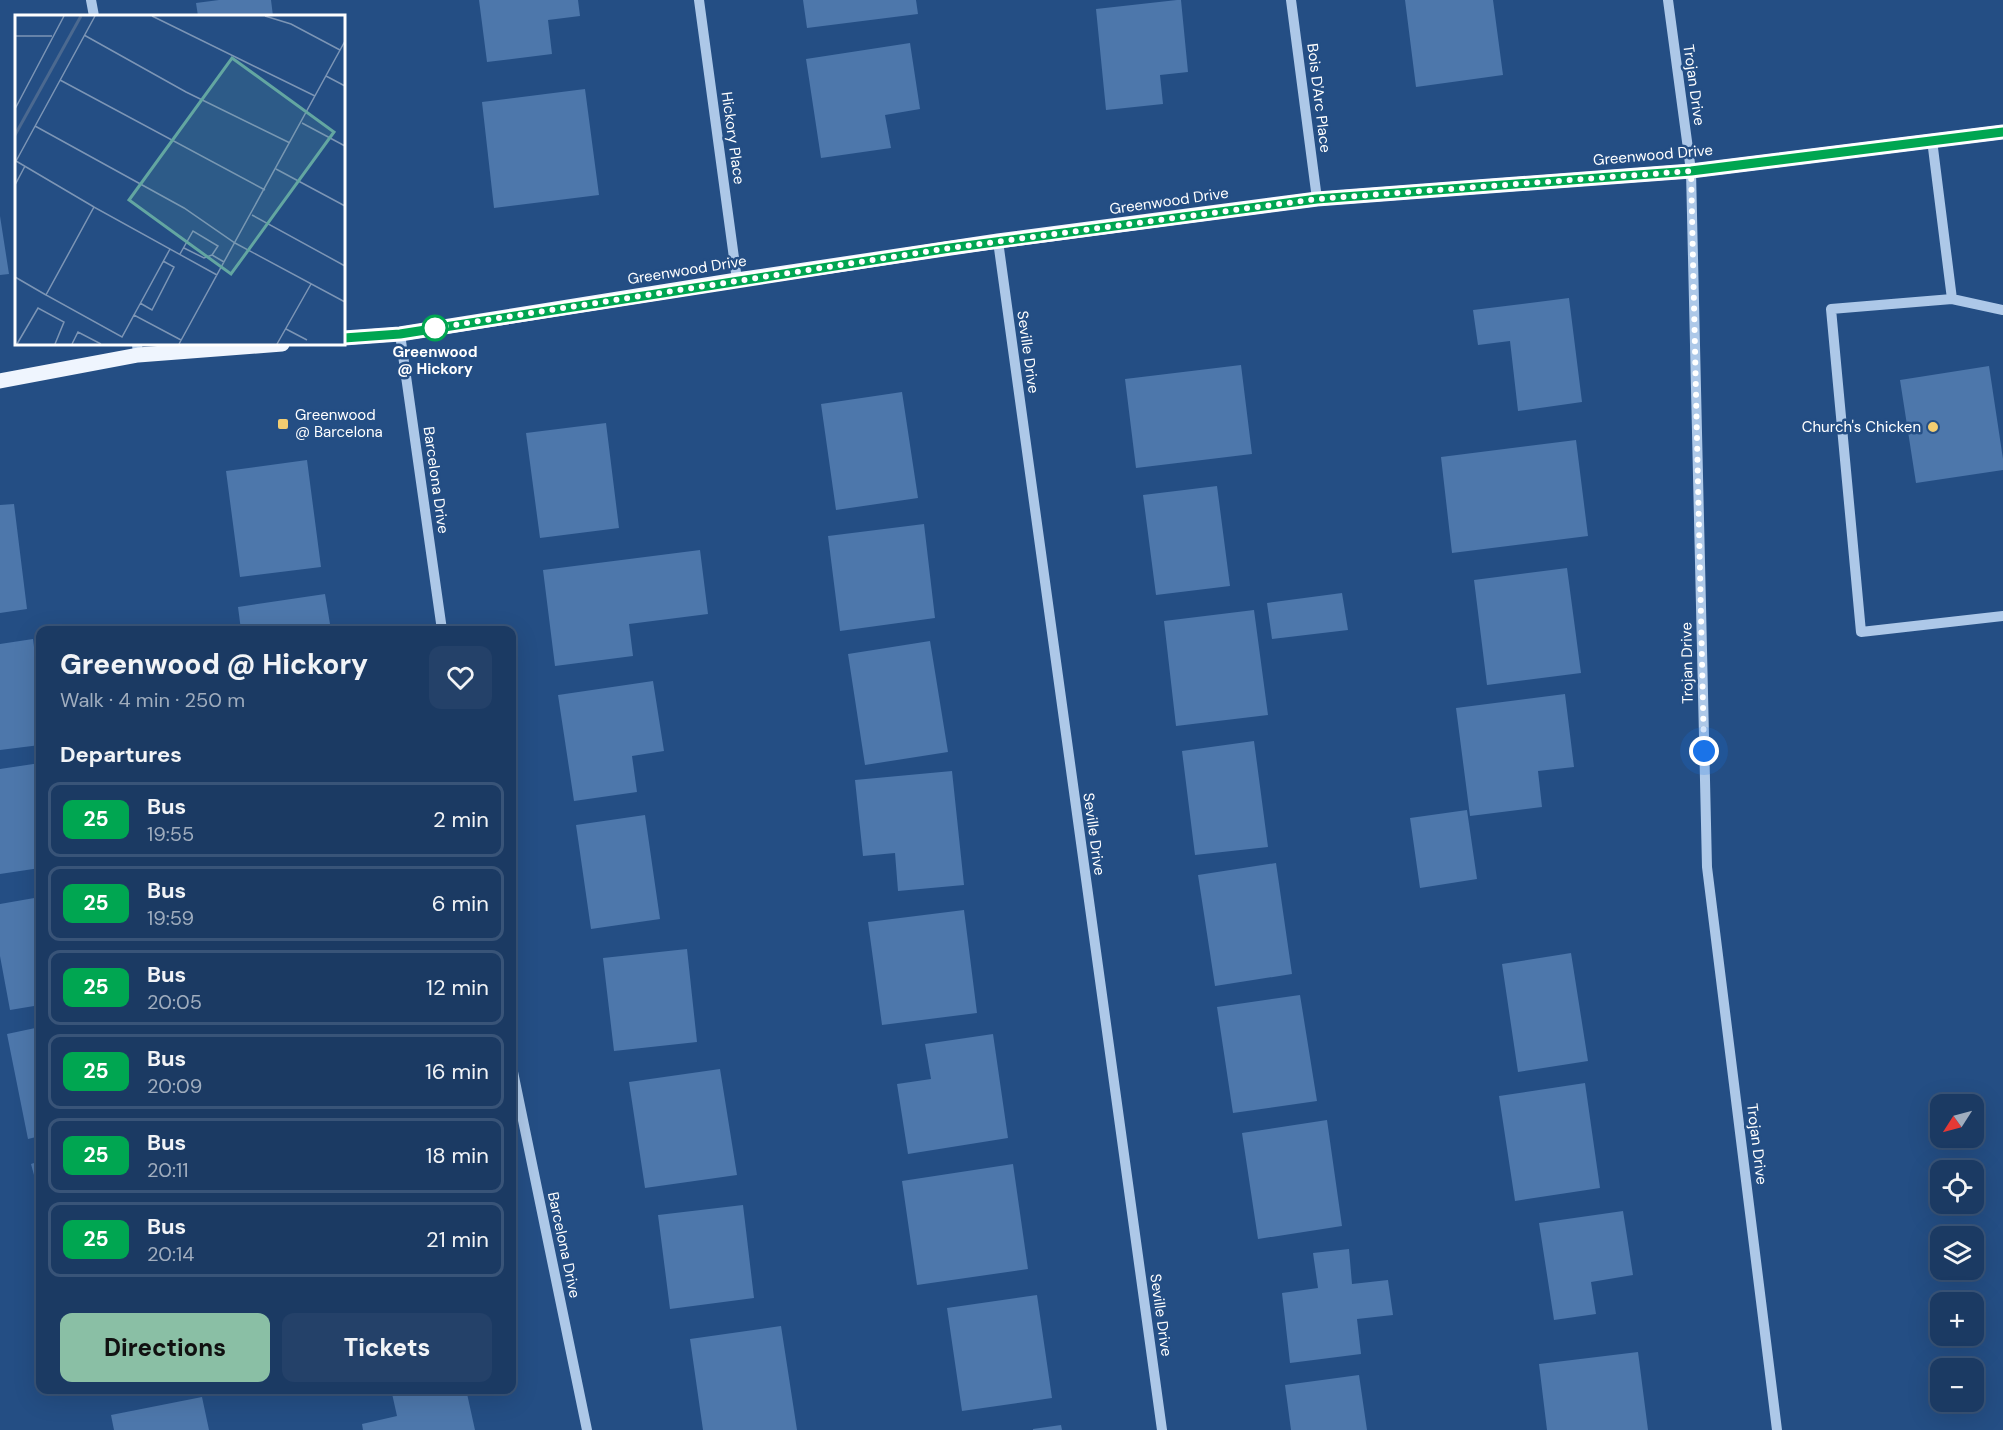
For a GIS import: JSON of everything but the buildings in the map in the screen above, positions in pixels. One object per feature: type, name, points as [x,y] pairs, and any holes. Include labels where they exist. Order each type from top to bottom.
[{"type":"main road","name":"Greenwood Drive","points":[[345,338],[400,334],[998,241],[1317,199],[1691,171],[2003,132]]},
{"type":"main road","points":[[0,381],[138,350],[258,345]]},
{"type":"street","points":[[91,0],[93,15]]},
{"type":"street","name":"Hickory Place","points":[[699,0],[737,280]]},
{"type":"street","name":"Bois D'Arc Place","points":[[1291,0],[1317,199]]},
{"type":"street","name":"Trojan Drive","points":[[1668,0],[1691,171],[1707,867],[1777,1430]]},
{"type":"street","points":[[1932,140],[1952,299]]},
{"type":"street","name":"Seville Drive","points":[[998,241],[1162,1430]]},
{"type":"street","points":[[2003,310],[1952,299],[1831,309],[1861,632],[2003,616]]},
{"type":"street","name":"Barcelona Drive","points":[[400,334],[441,626]]},
{"type":"street","name":"Barcelona Drive","points":[[516,1086],[587,1430]]},
{"type":"bus line","name":"25","points":[[345,338],[400,334],[998,241],[1317,199],[1691,171],[2003,132]]},
{"type":"place","name":"Greenwood @ Hickory","points":[[435,328]]},
{"type":"place","name":"Greenwood @ Barcelona","points":[[283,424]]},
{"type":"place","name":"Church's Chicken","points":[[1933,427]]},
{"type":"route","points":[[435,328],[950,248],[1317,199],[1691,171],[1704,751]]}]
